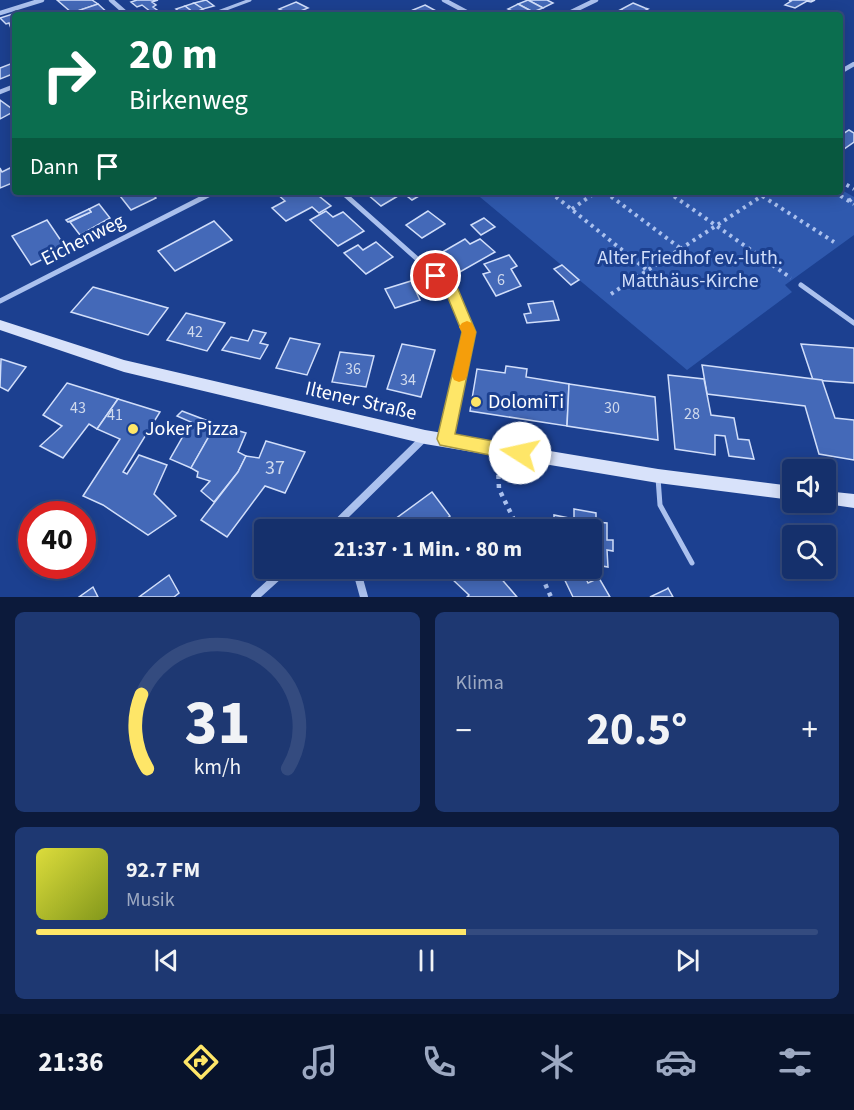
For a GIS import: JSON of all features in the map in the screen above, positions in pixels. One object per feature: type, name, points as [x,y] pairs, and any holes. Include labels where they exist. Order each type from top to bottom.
[{"type":"street","points":[[0,13],[42,0]]},
{"type":"street","points":[[111,0],[125,12]]},
{"type":"street","points":[[444,0],[466,12]]},
{"type":"street","points":[[571,12],[596,0]]},
{"type":"street","name":"Eichenweg","points":[[0,301],[208,195]]},
{"type":"street","points":[[345,195],[452,290],[469,332],[445,439]]},
{"type":"street","points":[[801,285],[854,323]]},
{"type":"street","name":"Iltener Straße","points":[[0,326],[124,366],[425,437],[658,476],[782,492]]},
{"type":"street","points":[[342,519],[425,437]]},
{"type":"street","points":[[836,499],[854,501]]},
{"type":"street","points":[[255,597],[275,579]]},
{"type":"street","points":[[359,579],[364,597]]},
{"type":"lane","points":[[218,12],[250,0]]},
{"type":"lane","points":[[658,476],[660,506],[692,563]]},
{"type":"path","points":[[554,195],[647,270]]},
{"type":"path","points":[[572,209],[592,195]]},
{"type":"path","points":[[609,195],[680,248]]},
{"type":"path","points":[[672,195],[801,285]]},
{"type":"path","points":[[839,195],[854,204]]},
{"type":"path","points":[[611,294],[762,196],[834,242]]},
{"type":"path","points":[[849,201],[854,197]]},
{"type":"path","points":[[497,450],[499,489],[514,519]]},
{"type":"path","points":[[543,579],[551,597]]},
{"type":"green space","name":"Alter Friedhof ev.-luth. Matthäus-Kirche","points":[[843,191],[854,197],[854,235],[785,285],[792,292],[687,370],[478,195],[843,195]]},
{"type":"building","points":[[57,0],[92,0],[98,4],[75,12],[71,12]]},
{"type":"building","points":[[158,0],[152,2],[156,5],[153,7],[157,10],[151,12],[142,5],[137,7],[131,2]]},
{"type":"building","points":[[206,0],[214,6],[203,9],[194,3]]},
{"type":"building","points":[[528,0],[547,0],[553,3],[543,8]]},
{"type":"building","points":[[528,0],[543,8],[533,12],[518,4]]},
{"type":"building","points":[[789,0],[815,0],[807,1],[795,8],[785,5],[791,1]]},
{"type":"building","points":[[296,2],[308,8],[298,12],[285,12],[279,9]]},
{"type":"building","points":[[194,3],[203,9],[193,12],[185,6]]},
{"type":"building","points":[[633,3],[648,9],[643,12],[620,10]]},
{"type":"building","points":[[98,4],[107,12],[78,12]]},
{"type":"building","points":[[518,4],[533,12],[514,12],[508,9]]},
{"type":"building","points":[[425,5],[437,12],[416,12],[413,10]]},
{"type":"building","points":[[185,6],[193,12],[180,12],[176,9]]},
{"type":"building","points":[[12,14],[12,31],[9,23],[6,24],[0,18]]},
{"type":"building","points":[[12,63],[12,74],[0,79],[0,68]]},
{"type":"building","points":[[0,100],[12,109],[12,113],[0,119]]},
{"type":"building","points":[[849,130],[854,133],[854,142],[844,149],[843,148],[843,134]]},
{"type":"building","points":[[0,168],[2,172],[10,168],[12,183],[0,188]]},
{"type":"building","points":[[154,195],[156,198],[131,210],[120,196]]},
{"type":"building","points":[[278,195],[318,195],[331,206],[319,213],[312,207],[286,221],[272,208],[285,201]]},
{"type":"building","points":[[368,195],[400,195],[381,206]]},
{"type":"building","points":[[406,195],[421,195],[412,200]]},
{"type":"building","points":[[99,204],[110,218],[80,235],[70,222],[91,212],[89,209]]},
{"type":"building","points":[[89,209],[91,212],[68,222],[66,220]]},
{"type":"building","points":[[326,211],[333,217],[343,212],[364,231],[338,246],[310,220]]},
{"type":"building","points":[[428,211],[445,224],[422,238],[406,225]]},
{"type":"building","points":[[484,218],[495,227],[481,235],[471,225]]},
{"type":"building","points":[[47,220],[66,248],[31,265],[12,236]]},
{"type":"building","points":[[214,221],[232,240],[175,271],[158,251]]},
{"type":"building","points":[[465,239],[470,244],[480,239],[495,252],[458,273],[439,254]]},
{"type":"building","points":[[376,242],[393,257],[366,274],[344,253],[358,245],[363,250]]},
{"type":"building","points":[[509,255],[517,266],[511,269],[521,286],[496,296],[483,274],[490,272],[484,264]]},
{"type":"building","points":[[562,265],[579,280],[571,285],[554,269]]},
{"type":"building","points":[[411,281],[420,300],[395,308],[385,289]]},
{"type":"building","points":[[93,287],[168,308],[148,335],[71,312]]},
{"type":"building","points":[[553,301],[559,320],[527,323],[524,314],[531,313],[528,304]]},
{"type":"building","points":[[186,313],[225,323],[207,351],[167,340]]},
{"type":"building","points":[[253,330],[266,333],[260,343],[268,345],[260,359],[222,350],[231,337],[248,341]]},
{"type":"building","points":[[290,338],[320,344],[307,375],[276,368]]},
{"type":"building","points":[[402,344],[435,350],[421,397],[387,389]]},
{"type":"building","points":[[801,344],[854,348],[854,383],[813,380]]},
{"type":"building","points":[[340,352],[374,356],[366,387],[332,382]]},
{"type":"building","points":[[1,359],[26,367],[8,391],[0,387]]},
{"type":"building","points":[[702,365],[822,380],[835,418],[854,420],[854,460],[819,454],[805,406],[707,394]]},
{"type":"building","points":[[506,366],[527,369],[526,377],[569,384],[567,426],[470,411],[477,369],[505,373]]},
{"type":"building","points":[[668,375],[704,379],[711,415],[734,418],[738,439],[749,440],[754,459],[729,456],[725,436],[715,435],[715,455],[675,449]]},
{"type":"building","points":[[67,383],[118,399],[97,429],[89,424],[63,458],[40,446],[62,426],[43,415]]},
{"type":"building","points":[[569,384],[655,397],[658,440],[567,426]]},
{"type":"building","points":[[118,399],[160,412],[123,472],[127,474],[139,455],[167,465],[154,494],[176,516],[148,535],[103,505],[83,496],[120,439],[97,429]]},
{"type":"building","points":[[182,411],[216,424],[191,468],[170,459],[191,422],[177,416]]},
{"type":"building","points":[[216,424],[246,433],[238,452],[246,456],[238,472],[214,502],[201,491],[210,481],[197,477],[198,472],[191,468]]},
{"type":"building","points":[[266,441],[305,452],[285,493],[265,486],[227,537],[201,520],[238,472],[246,456],[259,458]]},
{"type":"building","points":[[432,492],[450,516],[446,519],[395,519]]},
{"type":"building","points":[[574,509],[596,513],[596,519],[574,519]]},
{"type":"building","points":[[554,515],[574,519],[554,519]]},
{"type":"building","points":[[602,523],[607,523],[607,540],[613,540],[613,551],[607,550],[608,567],[602,566]]},
{"type":"building","points":[[169,575],[179,593],[174,597],[139,597]]},
{"type":"building","points":[[452,579],[502,579],[517,597],[467,597],[469,595]]},
{"type":"building","points":[[564,579],[586,579],[588,583],[600,579],[610,597],[573,597]]},
{"type":"building","points":[[93,587],[98,597],[79,597]]},
{"type":"building","points":[[667,589],[673,597],[650,597]]},
{"type":"slow traffic","points":[[459,376],[469,332],[467,327]]},
{"type":"place","name":"DolomiTi","points":[[476,402]]},
{"type":"place","name":"Joker Pizza","points":[[133,429]]},
{"type":"route","points":[[436,276],[452,290],[469,332],[445,439],[520,453]]}]
